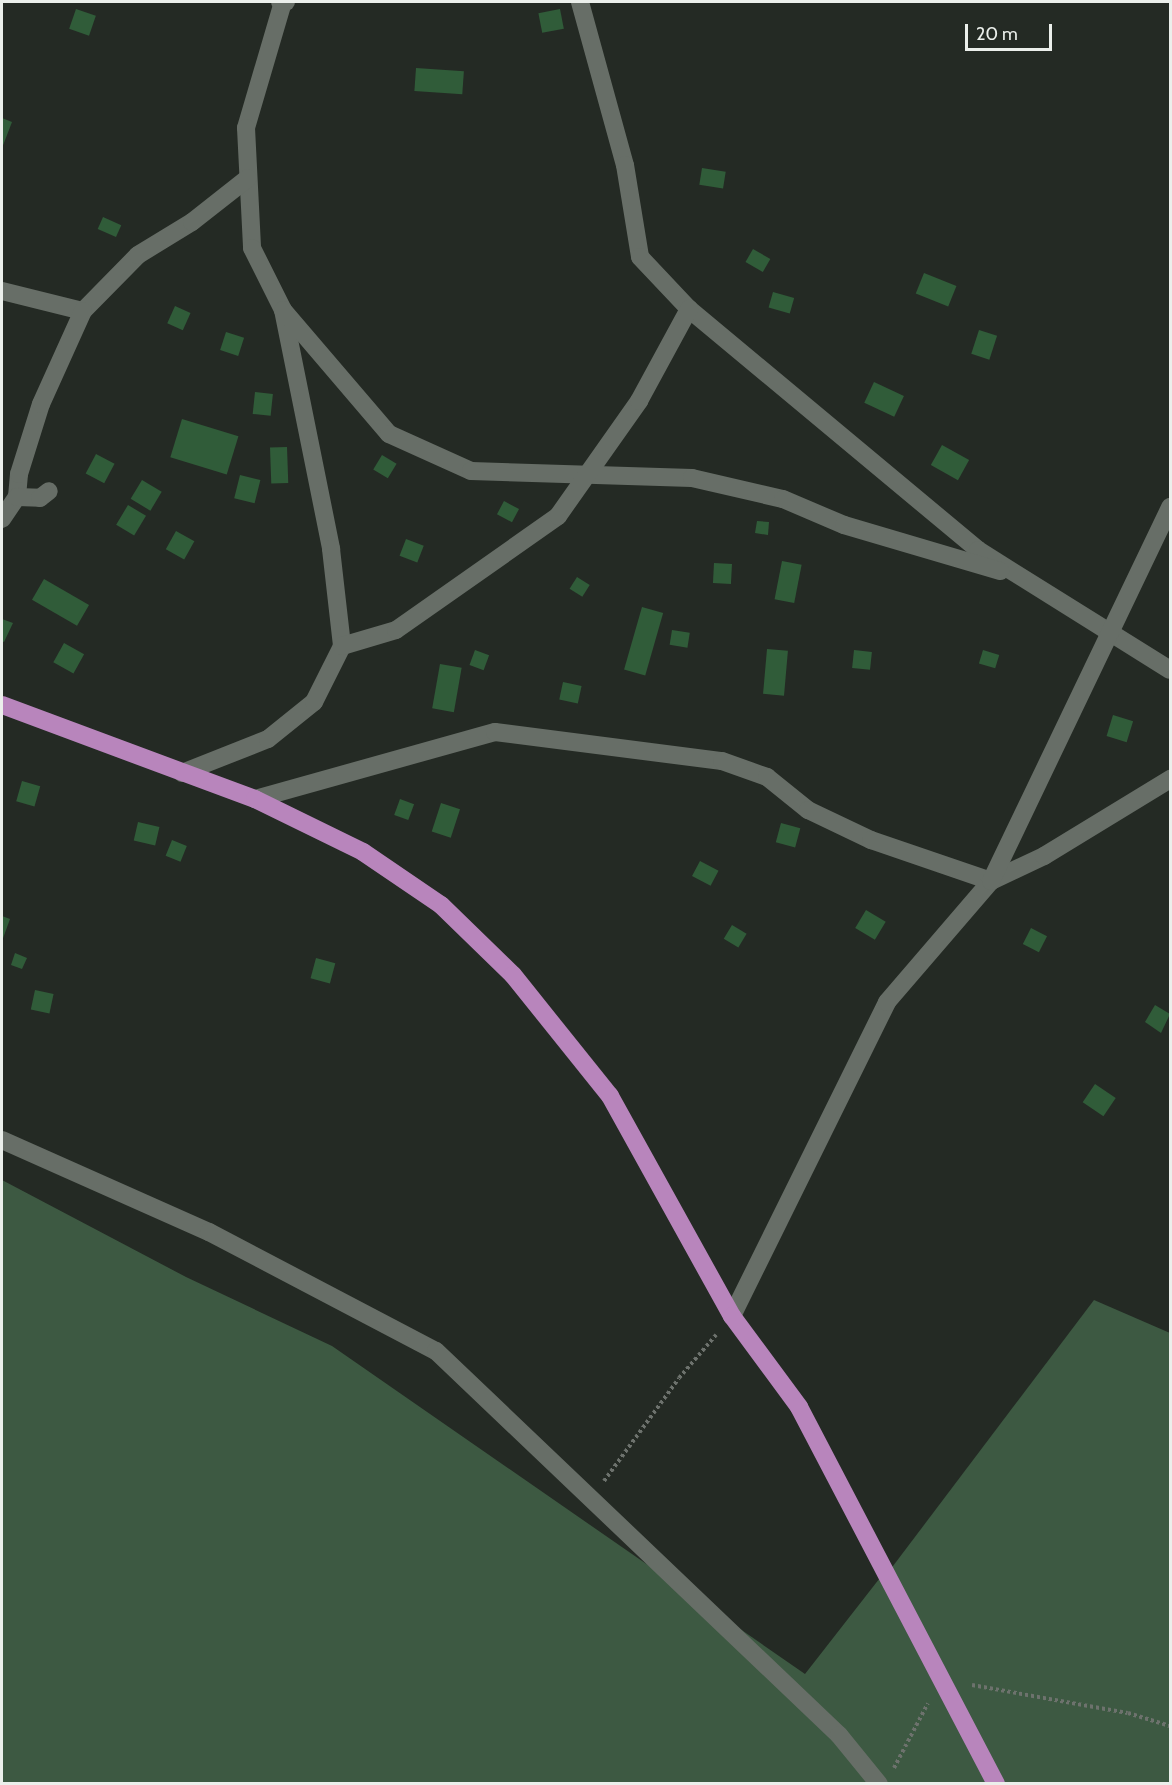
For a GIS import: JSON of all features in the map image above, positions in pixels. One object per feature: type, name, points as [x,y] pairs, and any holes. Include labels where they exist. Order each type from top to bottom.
[{"type":"main road","points":[[2,708],[255,800],[373,858],[441,905],[513,975],[610,1096],[732,1316],[799,1407],[996,1784]]},
{"type":"street","points":[[283,2],[246,128],[252,248],[283,310],[390,434],[471,471],[692,478],[772,496],[844,525],[1019,576]]},
{"type":"street","points":[[580,2],[626,165],[640,257],[688,309],[978,550],[1170,670]]},
{"type":"street","points":[[2,519],[17,497],[19,474],[41,404],[83,311],[138,255],[192,222],[249,178]]},
{"type":"street","points":[[2,291],[83,311]]},
{"type":"street","points":[[342,646],[396,630],[558,516],[639,401],[688,309]]},
{"type":"street","points":[[182,773],[268,739],[277,732],[314,702],[342,646],[331,549],[283,310]]},
{"type":"street","points":[[17,497],[40,498],[49,491]]},
{"type":"street","points":[[732,1316],[888,1002],[991,881],[1111,635],[1170,507]]},
{"type":"street","points":[[255,800],[495,732],[722,761],[767,777],[808,810],[871,840],[991,881],[1044,856],[1170,779]]},
{"type":"street","points":[[2,1140],[209,1232],[436,1351],[592,1496],[642,1549],[885,1778]]},
{"type":"path","points":[[592,1496],[624,1458],[679,1378],[732,1316]]},
{"type":"path","points":[[885,1778],[940,1679],[1128,1713],[1170,1726]]},
{"type":"green space","points":[[2,1180],[186,1277],[332,1346],[805,1674],[883,1574],[995,1783],[2,1783]]},
{"type":"green space","points":[[1094,1300],[1170,1333],[1170,1783],[1000,1783],[890,1570]]},
{"type":"building","points":[[76,9],[96,16],[89,36],[69,29]]},
{"type":"building","points":[[560,9],[564,29],[542,33],[538,13]]},
{"type":"building","points":[[416,68],[464,71],[462,94],[414,91]]},
{"type":"building","points":[[2,118],[12,122],[2,148]]},
{"type":"building","points":[[702,168],[726,172],[723,189],[699,185]]},
{"type":"building","points":[[103,217],[121,225],[116,237],[98,229]]},
{"type":"building","points":[[753,249],[770,259],[763,272],[746,262]]},
{"type":"building","points":[[924,273],[956,286],[948,307],[916,293]]},
{"type":"building","points":[[773,292],[794,298],[790,313],[769,307]]},
{"type":"building","points":[[175,306],[191,313],[183,330],[167,323]]},
{"type":"building","points":[[979,330],[997,336],[989,360],[971,354]]},
{"type":"building","points":[[226,332],[244,338],[238,356],[220,350]]},
{"type":"building","points":[[874,382],[904,396],[894,417],[864,403]]},
{"type":"building","points":[[255,392],[273,394],[271,416],[253,414]]},
{"type":"building","points":[[182,419],[238,436],[227,475],[170,457]]},
{"type":"building","points":[[942,445],[969,460],[958,480],[931,465]]},
{"type":"building","points":[[287,447],[288,483],[271,484],[270,448]]},
{"type":"building","points":[[96,454],[115,464],[104,483],[86,473]]},
{"type":"building","points":[[382,455],[397,464],[388,478],[373,470]]},
{"type":"building","points":[[240,475],[260,480],[255,503],[234,498]]},
{"type":"building","points":[[142,480],[162,492],[150,511],[131,499]]},
{"type":"building","points":[[504,501],[519,509],[512,522],[497,514]]},
{"type":"building","points":[[128,505],[146,516],[134,536],[116,525]]},
{"type":"building","points":[[757,521],[769,522],[768,535],[755,533]]},
{"type":"building","points":[[176,531],[194,541],[184,560],[166,549]]},
{"type":"building","points":[[406,539],[424,546],[417,563],[400,556]]},
{"type":"building","points":[[782,561],[802,565],[794,603],[775,599]]},
{"type":"building","points":[[714,563],[732,564],[731,584],[713,583]]},
{"type":"building","points":[[577,577],[590,585],[582,597],[570,589]]},
{"type":"building","points":[[44,579],[89,605],[77,626],[32,600]]},
{"type":"building","points":[[642,607],[663,613],[645,676],[624,669]]},
{"type":"building","points":[[2,619],[13,623],[4,642],[2,641]]},
{"type":"building","points":[[672,630],[690,633],[687,648],[670,645]]},
{"type":"building","points":[[64,643],[84,654],[73,673],[53,662]]},
{"type":"building","points":[[767,649],[788,651],[784,696],[763,694]]},
{"type":"building","points":[[475,650],[489,655],[484,670],[470,665]]},
{"type":"building","points":[[854,650],[872,652],[870,670],[852,668]]},
{"type":"building","points":[[983,650],[999,655],[995,668],[979,663]]},
{"type":"building","points":[[440,664],[462,668],[454,712],[432,708]]},
{"type":"building","points":[[563,682],[582,686],[578,704],[559,700]]},
{"type":"building","points":[[1113,715],[1133,721],[1127,742],[1107,736]]},
{"type":"building","points":[[22,781],[40,786],[34,806],[16,801]]},
{"type":"building","points":[[400,799],[414,804],[408,820],[394,815]]},
{"type":"building","points":[[441,803],[460,809],[451,838],[432,832]]},
{"type":"building","points":[[138,822],[159,827],[155,845],[134,841]]},
{"type":"building","points":[[781,823],[800,828],[795,847],[776,842]]},
{"type":"building","points":[[172,840],[187,846],[180,862],[166,856]]},
{"type":"building","points":[[700,861],[719,871],[711,886],[692,876]]},
{"type":"building","points":[[866,910],[886,922],[875,940],[855,928]]},
{"type":"building","points":[[2,916],[10,919],[2,941]]},
{"type":"building","points":[[732,925],[747,934],[738,947],[724,939]]},
{"type":"building","points":[[1031,928],[1047,936],[1039,952],[1023,944]]},
{"type":"building","points":[[15,953],[27,958],[22,969],[11,965]]},
{"type":"building","points":[[316,958],[335,963],[330,983],[311,978]]},
{"type":"building","points":[[35,990],[54,994],[49,1014],[31,1010]]},
{"type":"building","points":[[1155,1005],[1170,1014],[1161,1033],[1145,1022]]},
{"type":"building","points":[[1095,1084],[1116,1098],[1103,1116],[1083,1102]]}]
